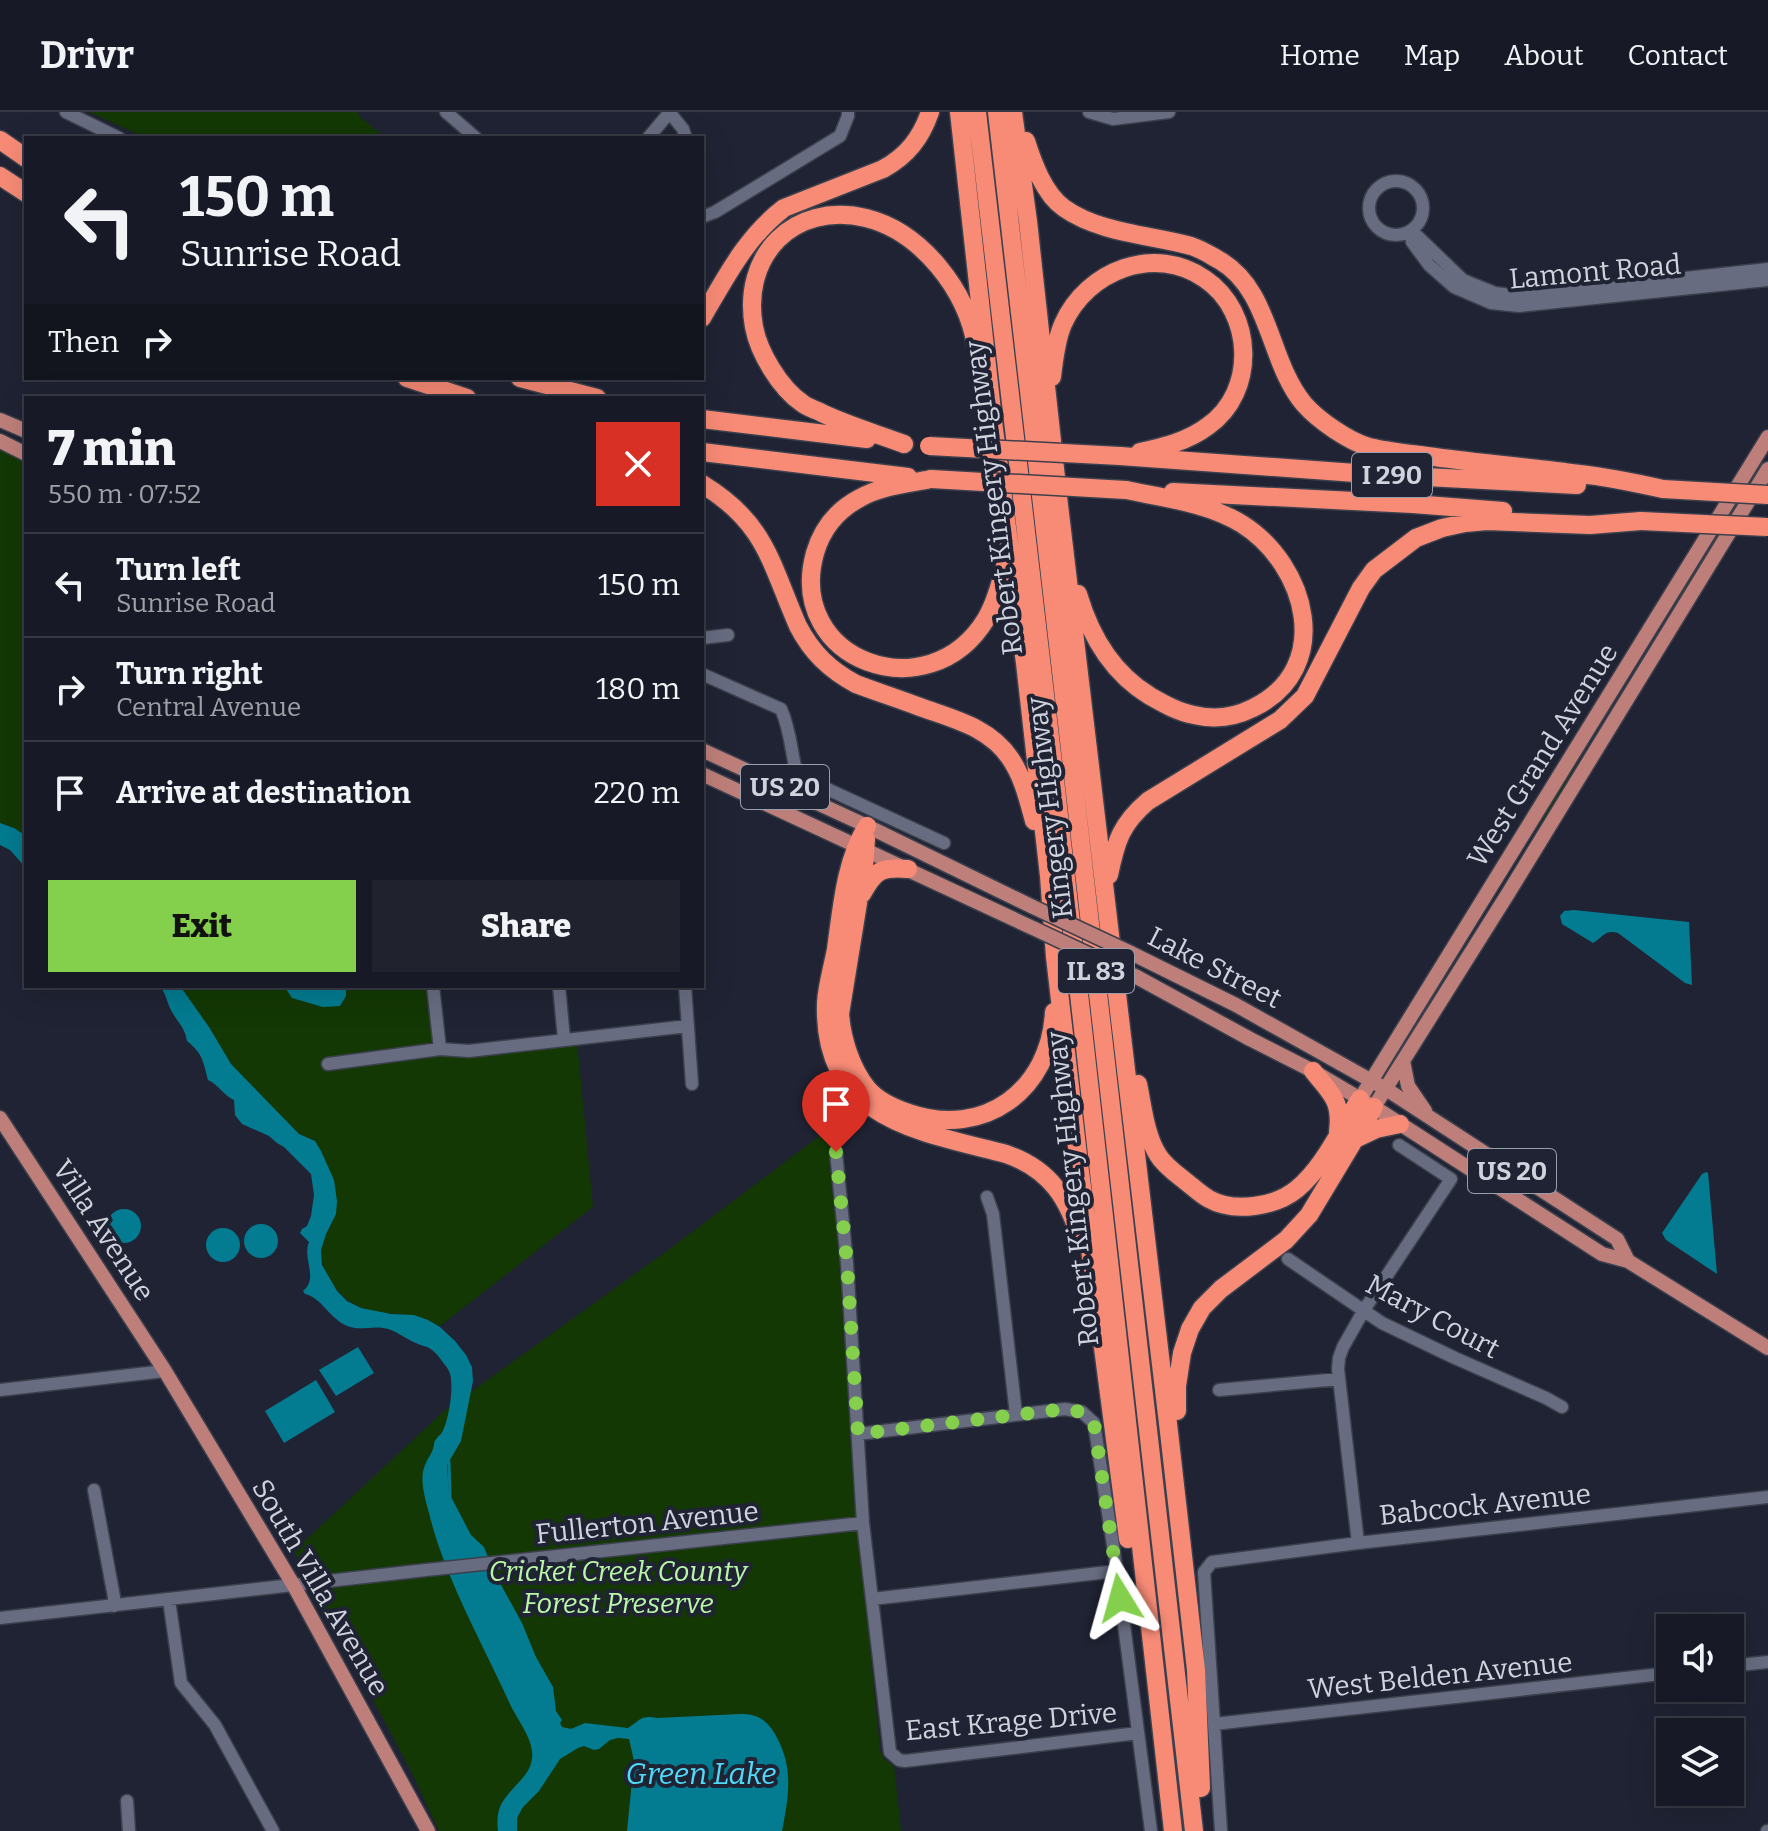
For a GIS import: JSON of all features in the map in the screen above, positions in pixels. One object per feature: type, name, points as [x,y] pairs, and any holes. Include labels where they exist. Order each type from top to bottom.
[{"type":"highway","points":[[704,315],[742,250],[772,217],[784,208],[898,161],[919,137],[930,112]]},
{"type":"highway","points":[[959,112],[1049,876],[1055,957],[1114,1438],[1172,1825]]},
{"type":"highway","name":"Robert Kingery Highway","points":[[977,112],[1172,1825]]},
{"type":"highway","name":"Kingery Highway","points":[[997,112],[1194,1831]]},
{"type":"highway","points":[[1013,112],[1196,1670],[1203,1831]]},
{"type":"highway","points":[[1020,112],[1031,158],[1046,187],[1062,207],[1084,219],[1121,231],[1195,247],[1223,262],[1245,283],[1260,309],[1286,374],[1304,404],[1336,431],[1368,446],[1466,462],[1580,474],[1663,489]]},
{"type":"highway","points":[[0,140],[24,157]]},
{"type":"highway","points":[[0,176],[24,192]]},
{"type":"highway","points":[[904,444],[842,422],[802,403],[775,375],[758,346],[751,307],[754,278],[773,244],[798,225],[831,215],[867,218],[901,234],[923,251],[948,279],[974,332],[994,429]]},
{"type":"highway","points":[[1049,408],[1061,328],[1076,302],[1096,282],[1119,268],[1146,263],[1178,266],[1206,279],[1225,298],[1241,332],[1243,365],[1234,396],[1218,418],[1189,438],[1120,456]]},
{"type":"highway","points":[[413,380],[461,396]]},
{"type":"highway","points":[[528,380],[589,396]]},
{"type":"highway","name":"I 290","points":[[704,419],[929,446],[1768,495]]},
{"type":"highway","name":"I 290","points":[[704,452],[931,479],[1413,504],[1768,527]]},
{"type":"highway","points":[[931,479],[888,487],[859,498],[834,517],[824,531],[812,563],[812,595],[822,624],[842,646],[868,662],[898,669],[927,665],[954,653],[978,631],[987,617],[1011,547]]},
{"type":"highway","points":[[704,485],[741,513],[761,539],[798,626],[821,660],[856,684],[966,723],[998,744],[1021,778],[1049,876]]},
{"type":"highway","points":[[1059,505],[1083,610],[1097,641],[1126,677],[1163,703],[1195,716],[1230,716],[1257,706],[1279,690],[1295,667],[1302,650],[1304,629],[1301,605],[1286,568],[1267,544],[1226,516],[1126,490]]},
{"type":"highway","points":[[1105,893],[1118,837],[1134,813],[1148,801],[1280,720],[1305,696],[1361,588],[1374,570],[1400,548],[1416,538],[1465,523],[1590,525],[1641,521]]},
{"type":"highway","points":[[867,826],[848,874],[826,1001],[832,1052],[842,1077],[862,1101],[896,1123],[1021,1159],[1044,1174],[1059,1192],[1071,1212],[1081,1241],[1114,1438]]},
{"type":"highway","points":[[860,846],[858,900],[842,996],[841,1027],[851,1061],[868,1089],[893,1108],[923,1118],[958,1120],[1001,1106],[1021,1091],[1043,1060],[1052,1034],[1055,957]]},
{"type":"highway","points":[[858,900],[878,872],[908,869]]},
{"type":"highway","points":[[1116,992],[1150,1139],[1159,1158],[1211,1200],[1246,1206],[1274,1202],[1296,1191],[1347,1135],[1400,1124]]},
{"type":"highway","name":"US 20","points":[[1313,1071],[1335,1098],[1347,1135]]},
{"type":"highway","points":[[1183,1561],[1185,1493],[1177,1386],[1182,1353],[1190,1329],[1202,1308],[1221,1289],[1286,1240],[1309,1215],[1347,1135],[1367,1103]]},
{"type":"main road","points":[[3,422],[24,430]]},
{"type":"main road","name":"West Grand Avenue","points":[[1367,1103],[1371,1080],[1768,437]]},
{"type":"main road","points":[[0,441],[24,453]]},
{"type":"main road","name":"West Grand Avenue","points":[[1367,1103],[1386,1089],[1768,469]]},
{"type":"main road","name":"Lake Street","points":[[704,751],[867,826],[1236,1005],[1386,1089],[1617,1239],[1628,1261]]},
{"type":"main road","name":"Lake Street","points":[[704,779],[860,846],[1135,976],[1313,1071],[1602,1254],[1628,1261],[1768,1348]]},
{"type":"main road","points":[[1403,1061],[1408,1086],[1430,1118]]},
{"type":"main road","name":"Villa Avenue","points":[[0,1118],[165,1371]]},
{"type":"main road","name":"South Villa Avenue","points":[[165,1371],[294,1586],[428,1831]]},
{"type":"street","points":[[66,112],[115,136]]},
{"type":"street","points":[[446,112],[474,136]]},
{"type":"street","points":[[655,136],[670,112],[685,136]]},
{"type":"street","points":[[704,216],[840,136],[848,112]]},
{"type":"street","points":[[1089,112],[1113,119],[1169,112]]},
{"type":"street","points":[[1402,181],[1416,189],[1422,197],[1423,216],[1412,231],[1396,236],[1375,225],[1369,209],[1370,201],[1379,187],[1402,181]]},
{"type":"street","name":"Lamont Road","points":[[1412,231],[1463,280],[1495,293],[1519,296],[1768,269]]},
{"type":"street","name":"Lamont Road","points":[[1412,231],[1412,242],[1429,265],[1454,287],[1491,303],[1519,306],[1768,280]]},
{"type":"street","points":[[704,638],[728,635]]},
{"type":"street","points":[[704,675],[781,709],[788,724],[797,775],[944,843]]},
{"type":"street","points":[[433,988],[440,1049]]},
{"type":"street","points":[[559,988],[564,1039]]},
{"type":"street","points":[[685,988],[692,1084]]},
{"type":"street","points":[[328,1064],[440,1049],[469,1051],[688,1026]]},
{"type":"street","points":[[1358,1543],[1339,1358],[1364,1310],[1451,1179],[1399,1145]]},
{"type":"street","points":[[836,1152],[847,1263],[863,1523],[872,1599],[1117,1571]]},
{"type":"street","points":[[987,1197],[993,1214],[1016,1414]]},
{"type":"street","name":"Mary Court","points":[[1288,1259],[1382,1323],[1562,1407]]},
{"type":"street","points":[[0,1390],[165,1371]]},
{"type":"street","points":[[1219,1390],[1339,1379]]},
{"type":"street","points":[[858,1434],[1065,1409],[1082,1412],[1094,1423],[1151,1831]]},
{"type":"street","points":[[94,1490],[114,1606]]},
{"type":"street","name":"Babcock Avenue","points":[[1214,1724],[1204,1572],[1216,1560],[1768,1497]]},
{"type":"street","name":"Fullerton Avenue","points":[[0,1618],[863,1523]]},
{"type":"street","name":"East Krage Drive","points":[[872,1599],[890,1752],[899,1760],[1138,1733]]},
{"type":"street","points":[[169,1600],[181,1683],[215,1725],[273,1831]]},
{"type":"street","points":[[1744,1665],[1768,1662]]},
{"type":"street","name":"West Belden Avenue","points":[[1214,1724],[1656,1675]]},
{"type":"street","points":[[1214,1724],[1221,1831]]},
{"type":"street","points":[[127,1801],[129,1831]]},
{"type":"green space","points":[[89,112],[358,112],[384,136],[142,136]]},
{"type":"green space","points":[[0,448],[24,459],[24,835],[0,823]]},
{"type":"green space","points":[[1714,537],[1719,539],[1667,620],[1691,574]]},
{"type":"green space","points":[[1586,745],[1560,796],[1530,844],[1556,793]]},
{"type":"green space","points":[[181,988],[430,988],[437,1047],[577,1041],[593,1207],[440,1326],[424,1319],[366,1309],[352,1303],[328,1277],[322,1263],[323,1243],[332,1223],[315,1141],[299,1134],[243,1078]]},
{"type":"green space","name":"Cricket Creek County Forest Preserve","points":[[834,1125],[852,1371],[860,1545],[880,1750],[884,1759],[894,1766],[901,1831],[439,1831],[410,1769],[294,1551],[443,1412],[668,1250]]},
{"type":"water","points":[[0,823],[24,835],[24,866],[10,850],[0,845]]},
{"type":"water","points":[[1564,911],[1689,922],[1692,985],[1618,933],[1607,933],[1593,943],[1562,924],[1560,916]]},
{"type":"water","name":"Green Lake","points":[[161,988],[181,988],[231,1064],[299,1134],[315,1141],[321,1151],[334,1180],[337,1201],[336,1214],[321,1250],[322,1265],[337,1291],[361,1308],[414,1315],[428,1320],[440,1327],[466,1355],[472,1367],[473,1381],[461,1441],[447,1465],[449,1493],[471,1535],[484,1547],[553,1687],[562,1727],[571,1729],[585,1723],[628,1728],[647,1717],[740,1714],[760,1718],[775,1734],[785,1758],[788,1793],[782,1831],[627,1831],[634,1761],[629,1739],[618,1738],[599,1749],[578,1748],[560,1759],[539,1791],[523,1807],[517,1818],[517,1831],[498,1831],[500,1807],[530,1767],[532,1751],[526,1732],[454,1585],[424,1495],[423,1470],[435,1441],[444,1429],[449,1408],[449,1371],[429,1348],[387,1329],[347,1326],[316,1299],[305,1294],[303,1291],[310,1280],[309,1242],[300,1233],[311,1216],[314,1195],[311,1174],[269,1136],[242,1124],[235,1115],[234,1100],[208,1080],[202,1058],[187,1041]]},
{"type":"water","points":[[285,988],[346,988],[346,996],[340,1006],[323,1007],[292,998]]},
{"type":"water","points":[[1706,1172],[1717,1274],[1666,1240],[1662,1233]]},
{"type":"water","points":[[124,1209],[136,1214],[141,1226],[136,1238],[124,1243],[112,1238],[107,1226],[112,1214]]},
{"type":"water","points":[[261,1224],[273,1229],[278,1241],[273,1253],[261,1258],[249,1253],[244,1241],[249,1229]]},
{"type":"water","points":[[223,1228],[235,1233],[240,1245],[235,1257],[223,1262],[211,1257],[206,1245],[211,1233]]},
{"type":"water","points":[[358,1347],[374,1373],[336,1396],[319,1370]]},
{"type":"water","points":[[316,1380],[335,1412],[284,1443],[265,1411]]},
{"type":"waterway","points":[[449,1462],[450,1498]]},
{"type":"route","points":[[836,1152],[858,1434],[1065,1409],[1082,1412],[1094,1423],[1120,1598]]}]
